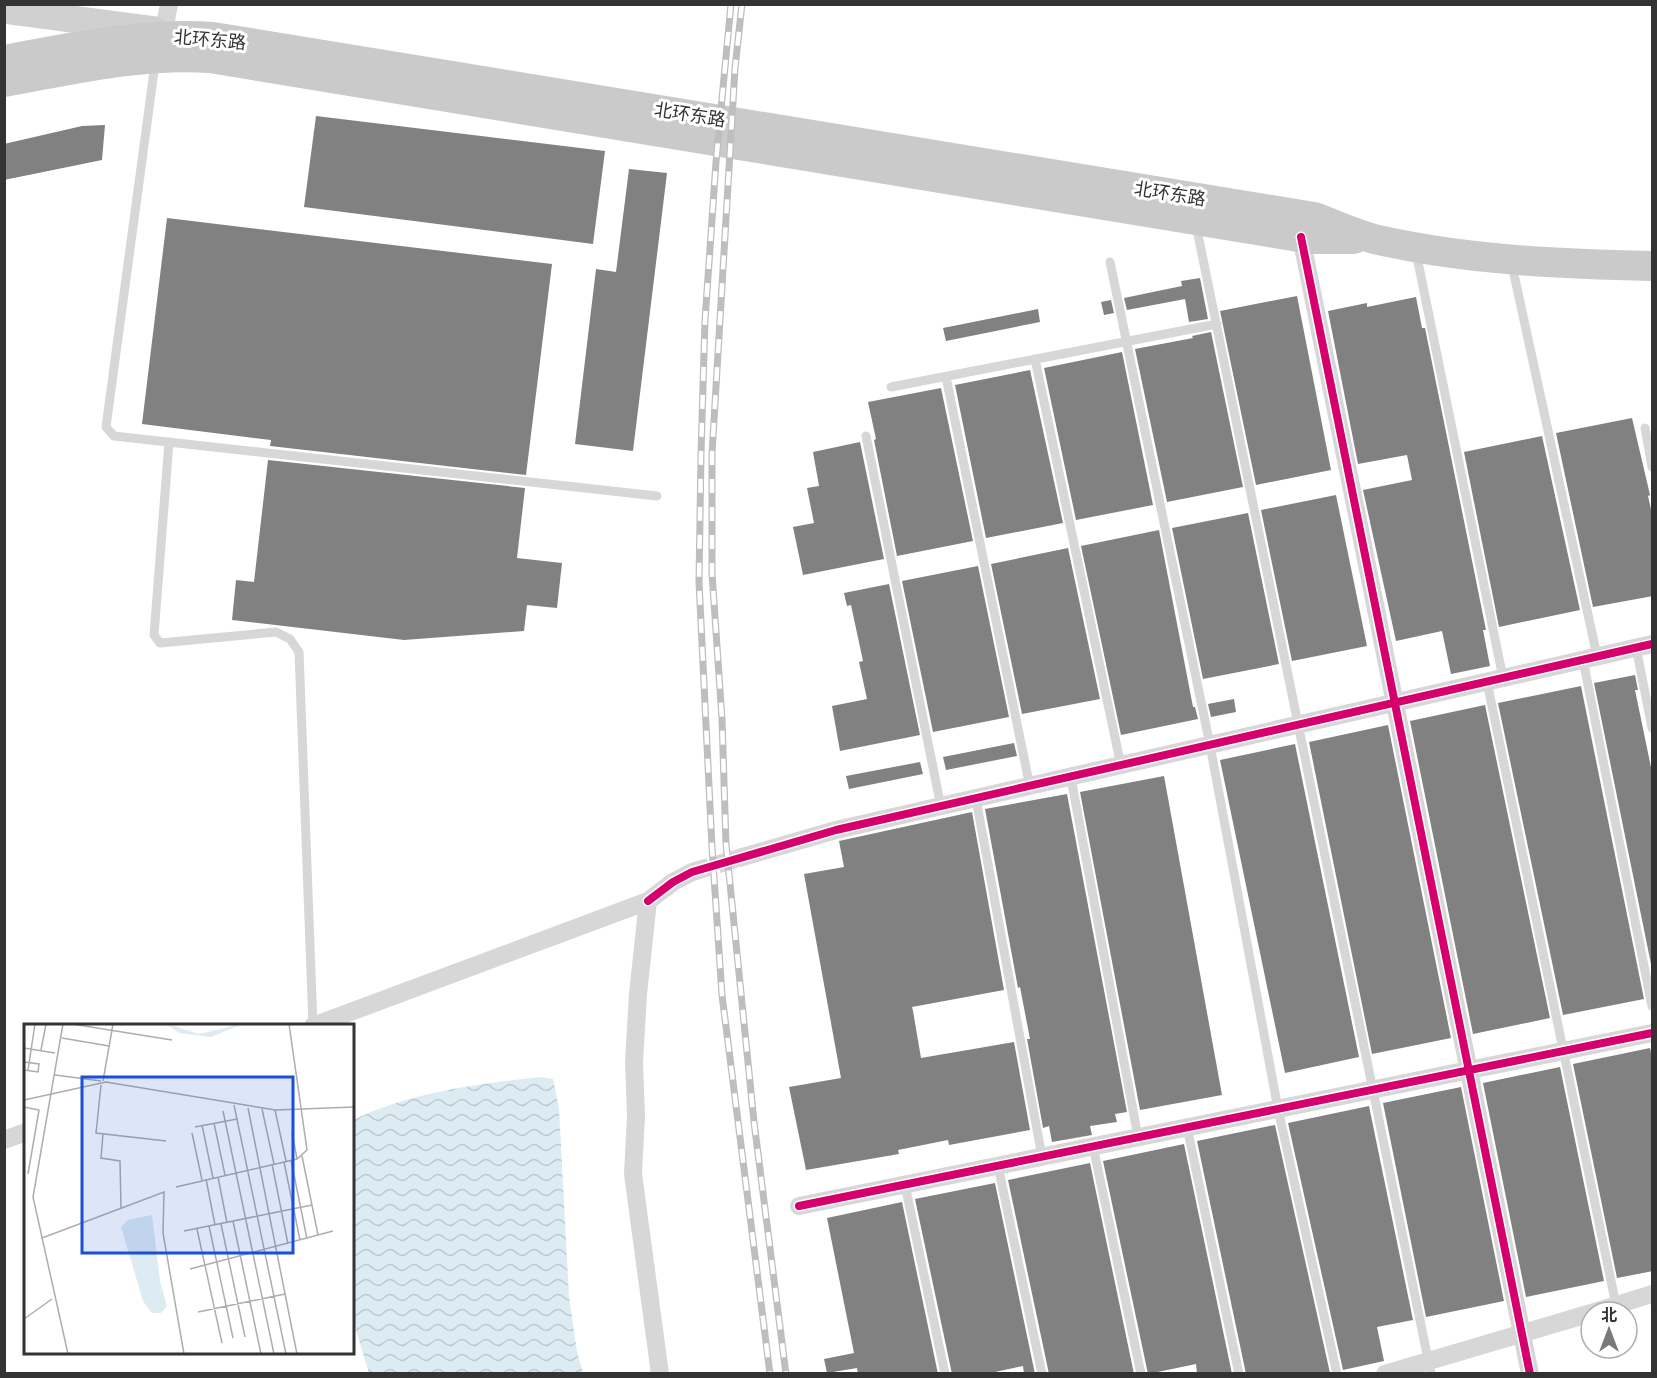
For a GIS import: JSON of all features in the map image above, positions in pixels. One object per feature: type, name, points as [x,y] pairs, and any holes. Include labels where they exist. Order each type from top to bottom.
[{"type":"main road","name":"北环东路","points":[[4,60],[110,42],[225,39],[1314,217],[1372,238],[1415,246],[1511,260],[1653,266]]},
{"type":"main road","name":"北环东路","points":[[4,82],[113,63],[171,42],[210,58],[1311,239],[1372,238]]},
{"type":"street","points":[[4,10],[171,42],[169,4]]},
{"type":"street","points":[[1301,237],[1530,1374]]},
{"type":"street","points":[[739,858],[836,830],[1644,646]]},
{"type":"street","points":[[318,1024],[648,901],[673,882],[692,872]]},
{"type":"street","points":[[648,901],[638,994],[634,1062],[636,1116],[633,1174],[660,1374]]},
{"type":"street","points":[[799,1206],[1653,1033]]},
{"type":"street","points":[[4,1140],[24,1133]]},
{"type":"street","points":[[1633,1300],[1653,1294]]},
{"type":"street","points":[[1385,1374],[1430,1367],[1579,1316]]},
{"type":"lane","points":[[171,42],[106,427],[114,436],[657,496]]},
{"type":"lane","points":[[1195,220],[1430,1367]]},
{"type":"lane","points":[[1415,246],[1563,1051],[1615,1300]]},
{"type":"lane","points":[[1511,260],[1590,658],[1653,1006]]},
{"type":"lane","points":[[1110,262],[1210,746],[1278,1109],[1337,1374]]},
{"type":"lane","points":[[891,387],[1217,324]]},
{"type":"lane","points":[[1035,359],[1121,766]]},
{"type":"lane","points":[[946,377],[1030,787]]},
{"type":"lane","points":[[1645,428],[1653,467]]},
{"type":"lane","points":[[866,436],[941,807]]},
{"type":"lane","points":[[168,442],[154,635],[160,643],[276,632],[290,639],[299,652],[313,1024]]},
{"type":"lane","points":[[1644,646],[1653,728]]},
{"type":"lane","points":[[1071,778],[1138,1137]]},
{"type":"lane","points":[[976,799],[1042,1157]]},
{"type":"lane","points":[[1187,1127],[1239,1374]]},
{"type":"lane","points":[[1093,1146],[1141,1374]]},
{"type":"lane","points":[[998,1166],[1042,1374]]},
{"type":"lane","points":[[905,1185],[945,1374]]},
{"type":"water","points":[[541,1077],[553,1079],[559,1108],[569,1297],[577,1352],[583,1373],[369,1373],[354,1324],[354,1120],[398,1102],[493,1083]]},
{"type":"building","points":[[316,116],[605,151],[593,244],[304,207]]},
{"type":"building","points":[[105,125],[102,160],[4,180],[4,144],[82,126]]},
{"type":"building","points":[[629,169],[667,173],[633,451],[575,444],[596,269],[616,272]]},
{"type":"building","points":[[167,218],[552,264],[526,475],[270,446],[271,440],[142,424]]},
{"type":"building","points":[[1200,278],[1208,319],[1189,322],[1185,299],[1127,310],[1124,298],[1182,286],[1181,281]]},
{"type":"building","points":[[1297,296],[1331,470],[1256,485],[1220,311]]},
{"type":"building","points":[[1416,297],[1422,328],[1425,328],[1486,630],[1483,630],[1490,666],[1451,674],[1442,631],[1396,641],[1363,490],[1412,480],[1407,455],[1358,464],[1328,311],[1367,303],[1367,307]]},
{"type":"building","points":[[1111,300],[1114,313],[1104,315],[1101,302]]},
{"type":"building","points":[[1038,309],[1040,322],[946,341],[943,328]]},
{"type":"building","points":[[1211,332],[1243,487],[1167,502],[1135,349],[1193,338],[1192,336]]},
{"type":"building","points":[[1122,352],[1153,505],[1076,520],[1044,368]]},
{"type":"building","points":[[1030,370],[1063,523],[986,538],[955,385]]},
{"type":"building","points":[[941,388],[973,541],[897,556],[868,402]]},
{"type":"building","points":[[1632,418],[1653,518],[1653,596],[1593,607],[1556,433]]},
{"type":"building","points":[[1542,436],[1580,610],[1499,627],[1464,452]]},
{"type":"building","points":[[860,442],[884,559],[803,575],[793,527],[814,523],[807,488],[819,486],[813,452]]},
{"type":"building","points":[[268,460],[525,488],[517,558],[562,563],[557,608],[527,605],[524,631],[404,640],[232,620],[236,580],[254,582]]},
{"type":"building","points":[[1336,495],[1367,646],[1292,661],[1261,510]]},
{"type":"building","points":[[1248,513],[1279,664],[1203,679],[1172,528]]},
{"type":"building","points":[[1159,530],[1193,707],[1195,707],[1198,719],[1121,735],[1081,546]]},
{"type":"building","points":[[1068,548],[1100,699],[1022,714],[991,564]]},
{"type":"building","points":[[978,566],[1009,717],[933,732],[902,581]]},
{"type":"building","points":[[889,584],[920,735],[840,751],[832,706],[867,699],[859,662],[863,661],[851,605],[847,606],[844,593]]},
{"type":"building","points":[[1635,675],[1638,690],[1635,690],[1653,777],[1653,974],[1594,683]]},
{"type":"building","points":[[1581,686],[1644,999],[1563,1015],[1498,703]]},
{"type":"building","points":[[1234,699],[1236,712],[1211,717],[1208,704]]},
{"type":"building","points":[[1485,705],[1550,1018],[1473,1034],[1410,721]]},
{"type":"building","points":[[1388,725],[1451,1038],[1372,1054],[1309,742]]},
{"type":"building","points":[[1014,743],[1017,756],[946,770],[943,757]]},
{"type":"building","points":[[1295,744],[1359,1057],[1285,1073],[1220,760]]},
{"type":"building","points":[[920,762],[923,774],[849,789],[846,776]]},
{"type":"building","points":[[1164,776],[1222,1095],[1140,1110],[1080,792]]},
{"type":"building","points":[[1067,794],[1127,1112],[1115,1114],[1117,1122],[1090,1126],[1092,1135],[1052,1142],[1049,1126],[1043,1128],[1027,1039],[1030,1039],[1020,987],[1018,988],[985,809]]},
{"type":"building","points":[[972,812],[1004,990],[912,1007],[921,1058],[1014,1042],[1030,1130],[949,1145],[948,1140],[898,1150],[899,1154],[806,1170],[789,1087],[841,1078],[804,874],[844,867],[839,841]]},
{"type":"building","points":[[1650,1048],[1653,1062],[1653,1271],[1617,1278],[1573,1064]]},
{"type":"building","points":[[1560,1067],[1604,1281],[1526,1297],[1483,1083]]},
{"type":"building","points":[[1461,1087],[1504,1301],[1426,1317],[1383,1103]]},
{"type":"building","points":[[1369,1106],[1413,1320],[1377,1327],[1384,1361],[1343,1370],[1288,1123]]},
{"type":"building","points":[[1275,1125],[1330,1373],[1246,1374],[1197,1141]]},
{"type":"building","points":[[1184,1144],[1232,1374],[1197,1374],[1196,1364],[1148,1374],[1103,1161]]},
{"type":"building","points":[[1090,1163],[1134,1374],[1049,1374],[1008,1180]]},
{"type":"building","points":[[995,1183],[1035,1374],[1024,1374],[1023,1366],[986,1374],[952,1374],[915,1199]]},
{"type":"building","points":[[902,1202],[938,1374],[858,1374],[857,1368],[827,1373],[824,1359],[854,1353],[827,1218]]},
{"type":"tunnel","points":[[692,872],[739,858]]},
{"type":"railway","points":[[731,4],[716,162],[705,320],[699,582],[722,995],[770,1374]]},
{"type":"railway","points":[[742,4],[735,68],[712,454],[712,573],[722,719],[726,844],[754,1122],[786,1374]]},
{"type":"cycle path","points":[[1301,237],[1530,1374]]},
{"type":"cycle path","points":[[648,901],[673,882],[692,872],[836,830],[1652,644]]},
{"type":"cycle path","points":[[799,1206],[1652,1033]]}]
